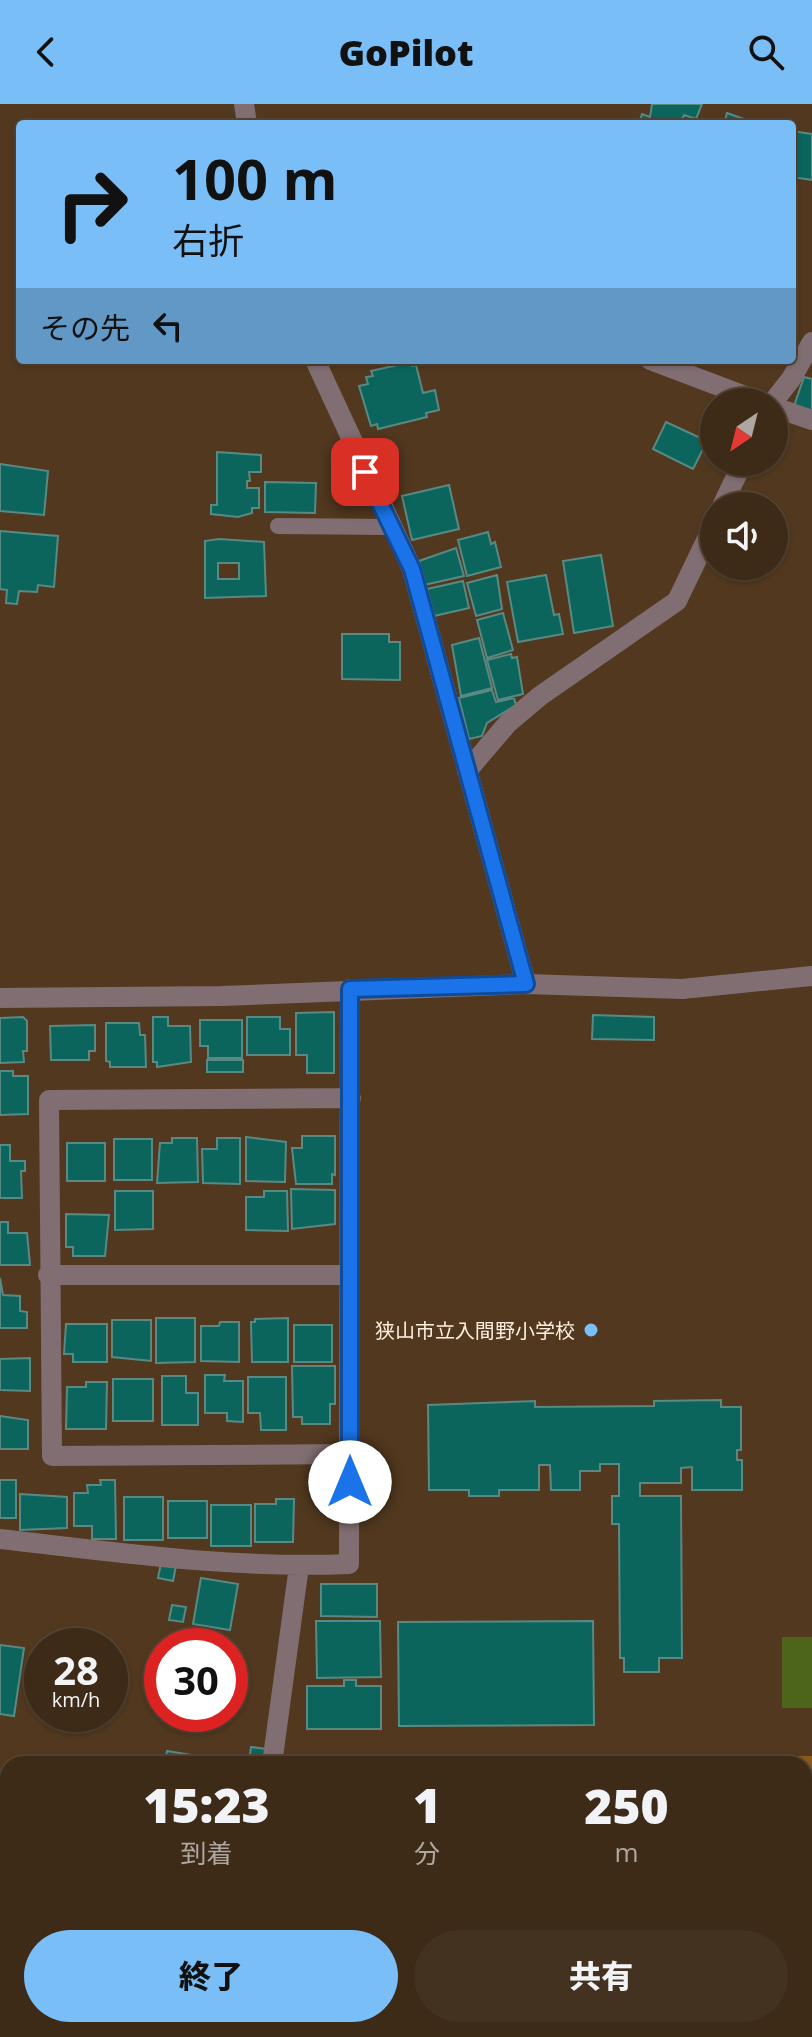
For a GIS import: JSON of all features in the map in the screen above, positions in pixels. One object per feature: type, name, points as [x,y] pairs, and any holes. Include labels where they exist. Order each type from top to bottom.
[{"type":"street","points":[[785,388],[812,342]]},
{"type":"street","points":[[317,364],[412,569],[526,984]]},
{"type":"street","points":[[661,364],[724,388]]},
{"type":"street","points":[[788,410],[812,420]]},
{"type":"street","points":[[467,771],[508,723],[540,696],[677,601],[700,553]]},
{"type":"street","points":[[0,998],[222,996],[526,984],[682,989],[812,976]]},
{"type":"street","points":[[0,1539],[143,1556],[299,1566],[349,1564],[350,989]]},
{"type":"street","points":[[350,1454],[52,1456],[48,1275],[49,1100],[351,1098]]},
{"type":"street","points":[[48,1275],[350,1275]]},
{"type":"street","points":[[273,1756],[299,1566]]},
{"type":"lane","points":[[278,526],[390,527]]},
{"type":"shaded area","points":[[782,1637],[812,1637],[812,1708],[782,1708]]},
{"type":"shaded area","points":[[598,1755],[812,1756],[596,1756]]},
{"type":"building","points":[[652,104],[702,104],[696,119],[684,115],[682,120],[640,120],[642,114],[650,117]]},
{"type":"building","points":[[727,113],[747,120],[725,120]]},
{"type":"building","points":[[796,132],[812,134],[812,180],[796,178]]},
{"type":"building","points":[[402,364],[416,365],[423,393],[435,390],[439,410],[426,413],[427,417],[378,429],[377,424],[371,426],[359,386],[368,384],[366,377],[373,376],[371,371]]},
{"type":"building","points":[[804,377],[812,379],[812,412],[794,406]]},
{"type":"building","points":[[666,422],[700,438],[700,455],[693,469],[653,449]]},
{"type":"building","points":[[217,452],[261,455],[261,472],[249,472],[250,481],[247,481],[247,488],[259,488],[259,508],[252,508],[252,513],[238,517],[211,514],[211,505],[217,505]]},
{"type":"building","points":[[0,464],[48,471],[44,515],[0,511]]},
{"type":"building","points":[[265,482],[316,483],[315,513],[265,512]]},
{"type":"building","points":[[449,485],[459,529],[412,540],[402,496]]},
{"type":"building","points":[[0,531],[58,536],[54,587],[38,585],[37,592],[19,591],[17,604],[6,603],[7,590],[0,589]]},
{"type":"building","points":[[488,532],[491,544],[495,542],[501,567],[467,576],[458,540]]},
{"type":"building","points":[[205,541],[264,542],[266,596],[205,598]],"holes":[[[218,563],[239,563],[239,579],[218,579]]]},
{"type":"building","points":[[456,548],[464,576],[424,585],[419,561]]},
{"type":"building","points":[[601,555],[613,626],[574,633],[563,561]]},
{"type":"building","points":[[497,575],[502,609],[476,616],[467,583]]},
{"type":"building","points":[[546,575],[554,615],[559,614],[563,634],[518,642],[507,582]]},
{"type":"building","points":[[463,581],[469,608],[434,616],[427,589]]},
{"type":"building","points":[[503,613],[513,650],[487,658],[477,620]]},
{"type":"building","points":[[342,634],[389,634],[389,642],[400,642],[400,680],[342,679]]},
{"type":"building","points":[[479,638],[492,688],[461,696],[452,645]]},
{"type":"building","points":[[511,654],[512,658],[517,657],[523,694],[498,700],[487,660]]},
{"type":"building","points":[[492,690],[496,702],[514,698],[516,705],[487,723],[482,736],[469,739],[459,698]]},
{"type":"building","points":[[334,1012],[334,1073],[307,1073],[307,1055],[296,1055],[296,1013]]},
{"type":"building","points":[[593,1015],[654,1017],[654,1040],[592,1039]]},
{"type":"building","points":[[23,1017],[27,1021],[24,1062],[0,1063],[0,1018]]},
{"type":"building","points":[[153,1017],[168,1017],[168,1026],[190,1026],[191,1062],[157,1067],[157,1062],[153,1062]]},
{"type":"building","points":[[247,1017],[280,1017],[280,1029],[290,1029],[290,1055],[247,1055]]},
{"type":"building","points":[[200,1020],[242,1020],[242,1058],[208,1058],[208,1046],[200,1046]]},
{"type":"building","points":[[106,1023],[139,1023],[140,1035],[145,1035],[146,1067],[110,1067],[110,1062],[106,1061]]},
{"type":"building","points":[[95,1025],[95,1051],[89,1051],[89,1060],[51,1060],[50,1026]]},
{"type":"building","points":[[207,1060],[243,1060],[243,1072],[207,1072]]},
{"type":"building","points":[[0,1071],[13,1071],[13,1076],[28,1076],[28,1114],[0,1115]]},
{"type":"building","points":[[302,1136],[335,1136],[335,1175],[332,1174],[332,1184],[296,1184],[292,1148],[302,1148]]},
{"type":"building","points":[[246,1137],[286,1142],[285,1182],[246,1181]]},
{"type":"building","points":[[172,1138],[197,1138],[198,1182],[157,1183],[160,1143],[172,1143]]},
{"type":"building","points":[[217,1138],[240,1138],[240,1184],[203,1183],[202,1149],[217,1149]]},
{"type":"building","points":[[114,1139],[152,1139],[152,1180],[114,1180]]},
{"type":"building","points":[[67,1143],[105,1143],[105,1181],[67,1181]]},
{"type":"building","points":[[0,1145],[10,1145],[10,1161],[25,1161],[25,1171],[21,1171],[22,1198],[0,1198]]},
{"type":"building","points":[[291,1189],[335,1190],[335,1224],[292,1229]]},
{"type":"building","points":[[115,1191],[153,1191],[153,1229],[115,1230]]},
{"type":"building","points":[[264,1191],[287,1191],[288,1231],[246,1230],[246,1197],[264,1197]]},
{"type":"building","points":[[66,1214],[109,1215],[105,1256],[73,1256],[73,1247],[66,1247]]},
{"type":"building","points":[[0,1222],[8,1222],[8,1233],[27,1233],[30,1265],[0,1265]]},
{"type":"building","points":[[0,1278],[3,1295],[20,1296],[20,1311],[27,1312],[27,1328],[0,1328]]},
{"type":"building","points":[[156,1318],[195,1318],[195,1362],[156,1363]]},
{"type":"building","points":[[288,1318],[288,1362],[252,1362],[251,1322],[255,1319]]},
{"type":"building","points":[[112,1320],[151,1320],[151,1361],[112,1357]]},
{"type":"building","points":[[220,1322],[239,1322],[239,1362],[201,1361],[201,1326],[219,1326]]},
{"type":"building","points":[[66,1324],[107,1324],[107,1362],[73,1362],[73,1354],[64,1354]]},
{"type":"building","points":[[294,1325],[332,1325],[332,1362],[294,1362]]},
{"type":"building","points":[[30,1358],[30,1391],[0,1390],[0,1359]]},
{"type":"building","points":[[292,1366],[335,1366],[335,1404],[330,1404],[330,1424],[302,1424],[302,1417],[293,1417]]},
{"type":"building","points":[[205,1375],[225,1375],[224,1381],[243,1381],[243,1422],[227,1421],[227,1413],[205,1413]]},
{"type":"building","points":[[162,1376],[186,1376],[186,1393],[198,1393],[198,1425],[162,1425]]},
{"type":"building","points":[[248,1377],[286,1377],[286,1430],[261,1430],[260,1413],[248,1413]]},
{"type":"building","points":[[113,1379],[153,1379],[153,1421],[113,1421]]},
{"type":"building","points":[[86,1382],[107,1382],[106,1429],[66,1429],[67,1387],[86,1387]]},
{"type":"building","points":[[721,1400],[721,1407],[741,1407],[741,1450],[737,1450],[737,1460],[742,1460],[742,1490],[692,1490],[692,1467],[681,1468],[681,1483],[640,1483],[640,1496],[681,1496],[682,1658],[659,1658],[659,1672],[624,1672],[624,1658],[620,1658],[619,1524],[612,1524],[612,1496],[619,1496],[619,1464],[600,1464],[600,1471],[580,1471],[580,1490],[551,1490],[550,1465],[539,1465],[539,1490],[499,1490],[499,1496],[469,1496],[469,1490],[429,1490],[428,1405],[535,1401],[535,1407],[654,1406],[654,1401]]},
{"type":"building","points":[[0,1416],[28,1420],[28,1449],[0,1449]]},
{"type":"building","points":[[0,1480],[16,1480],[16,1518],[0,1518]]},
{"type":"building","points":[[100,1480],[115,1480],[116,1539],[92,1539],[92,1526],[74,1526],[74,1493],[88,1493],[87,1485],[101,1485]]},
{"type":"building","points":[[20,1494],[67,1497],[67,1528],[20,1530]]},
{"type":"building","points":[[124,1497],[163,1497],[163,1540],[124,1540]]},
{"type":"building","points":[[276,1499],[294,1499],[293,1542],[255,1542],[255,1504],[276,1504]]},
{"type":"building","points":[[168,1501],[207,1501],[207,1538],[168,1538]]},
{"type":"building","points":[[211,1505],[251,1505],[251,1546],[211,1546]]},
{"type":"building","points":[[161,1563],[176,1566],[173,1581],[158,1578]]},
{"type":"building","points":[[201,1578],[238,1584],[230,1628],[193,1624]]},
{"type":"building","points":[[321,1584],[377,1584],[377,1617],[321,1616]]},
{"type":"building","points":[[172,1605],[186,1607],[183,1622],[169,1620]]},
{"type":"building","points":[[316,1621],[380,1621],[381,1677],[317,1678]]},
{"type":"building","points":[[593,1621],[594,1725],[399,1726],[398,1622]]},
{"type":"building","points":[[0,1645],[24,1648],[14,1716],[0,1714]]},
{"type":"building","points":[[344,1680],[356,1680],[356,1686],[381,1686],[381,1729],[307,1729],[307,1686],[344,1686]]},
{"type":"building","points":[[251,1747],[267,1749],[266,1756],[250,1756]]},
{"type":"building","points":[[167,1751],[198,1756],[166,1756]]},
{"type":"place","name":"狭山市立入間野小学校","points":[[591,1330]]},
{"type":"route","points":[[350,1482],[350,989],[526,984],[412,569],[365,472]]}]
